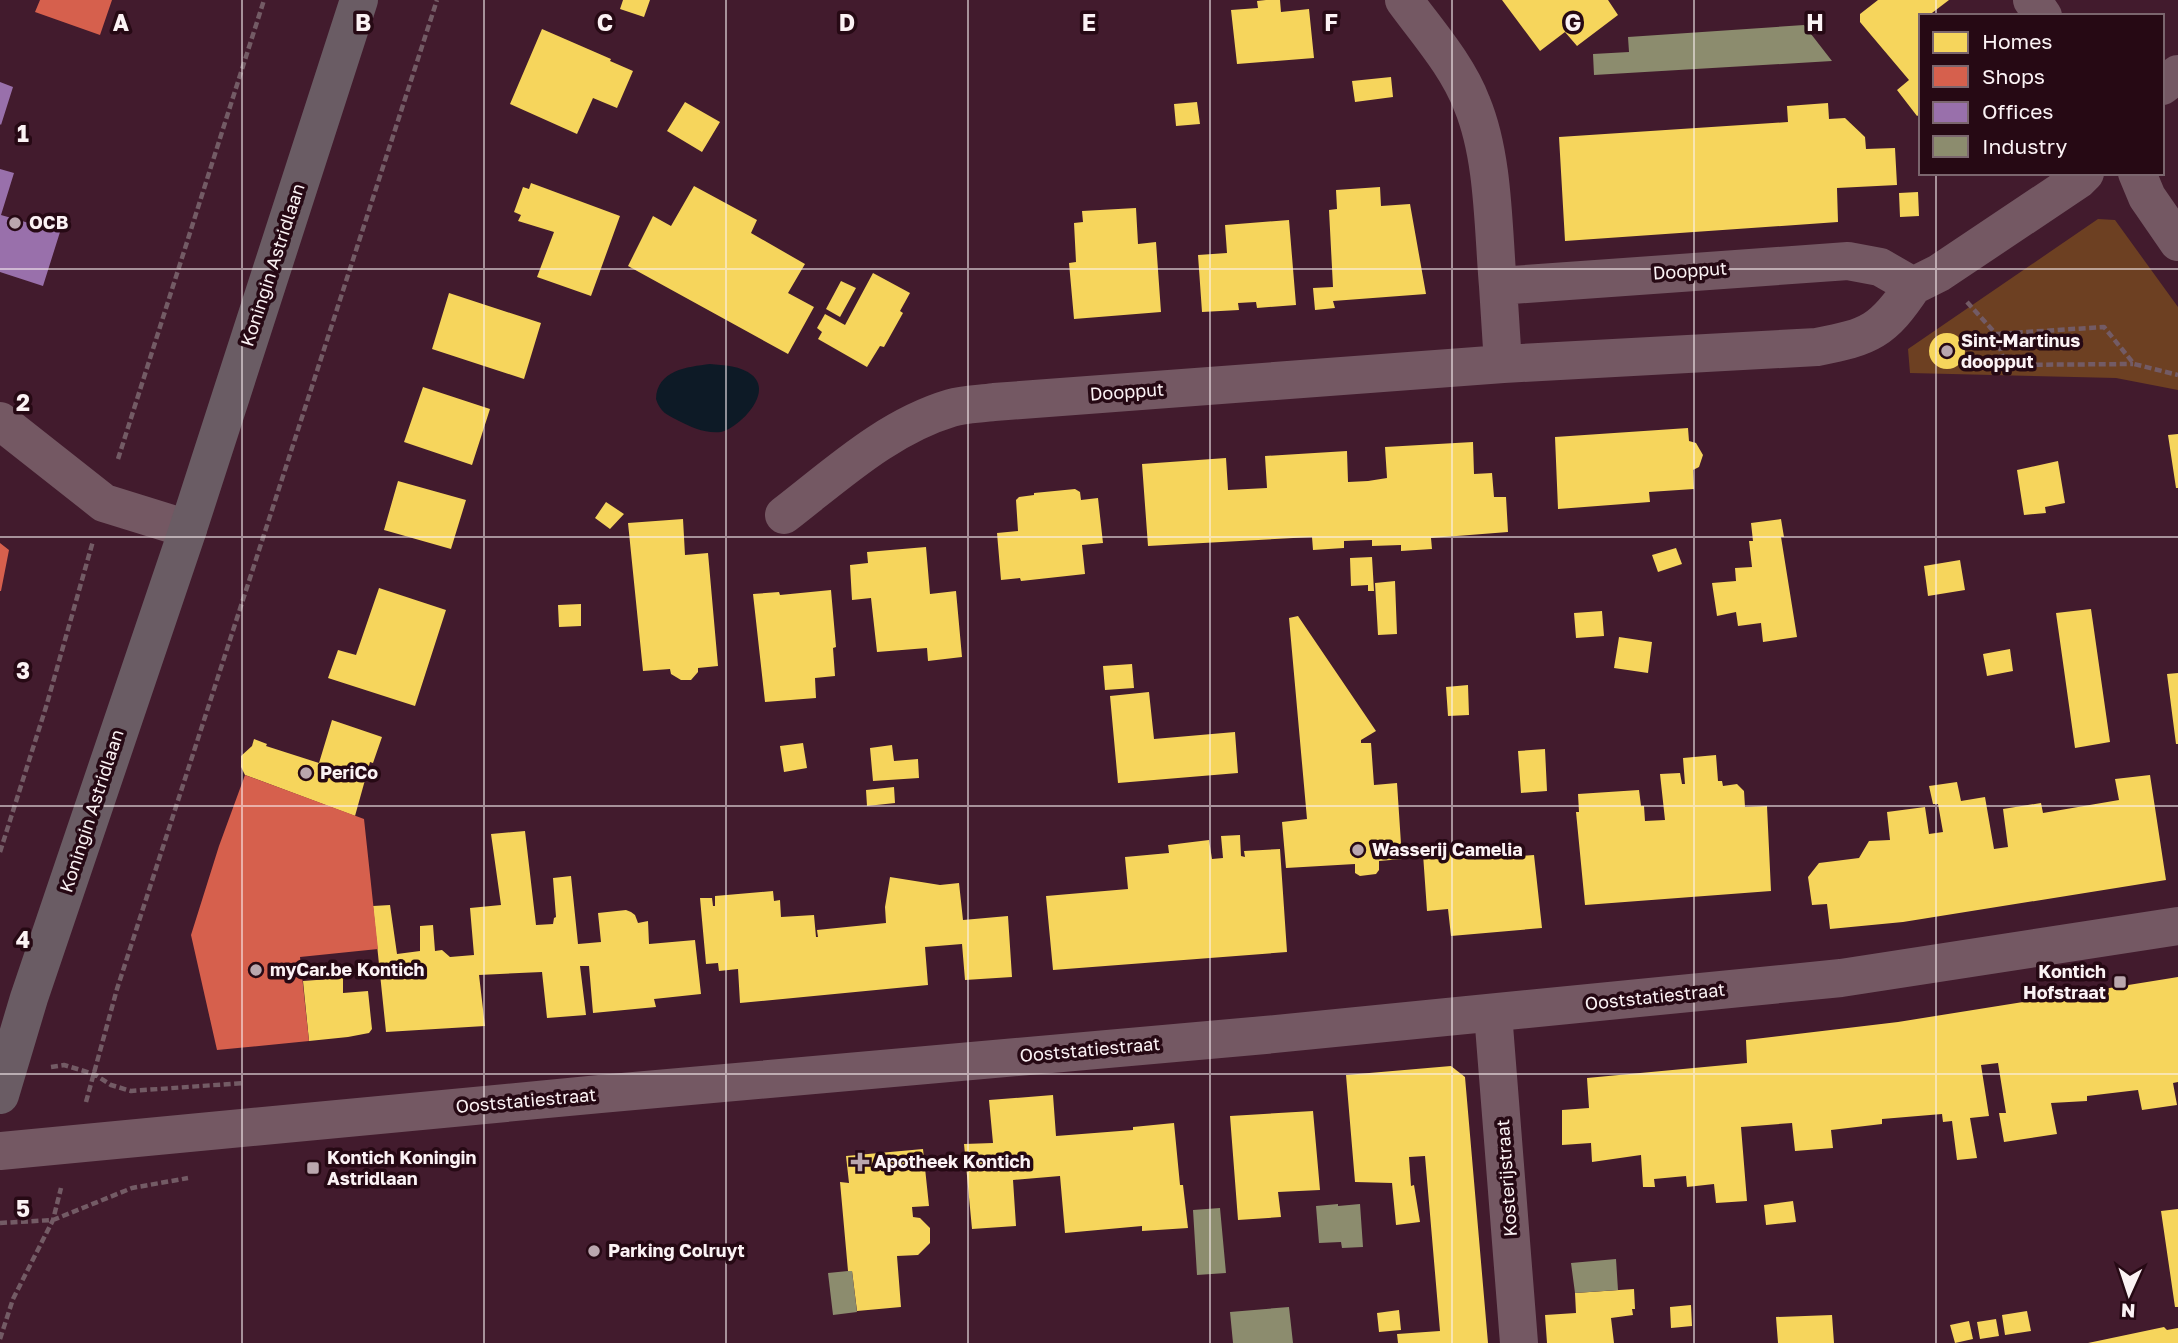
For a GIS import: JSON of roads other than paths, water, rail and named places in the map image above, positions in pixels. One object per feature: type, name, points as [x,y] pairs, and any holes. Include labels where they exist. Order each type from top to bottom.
[{"type":"main road","name":"Koningin Astridlaan","points":[[0,1095],[29,998],[188,529],[359,0]]},
{"type":"street","points":[[1404,0],[1454,68],[1472,104],[1483,143],[1503,364]]},
{"type":"street","name":"Doopput","points":[[784,515],[867,451],[907,425],[953,407],[1503,364],[1817,347],[1849,341],[1873,332],[1926,280],[2083,175]]},
{"type":"street","points":[[2138,175],[2147,197],[2178,242]]},
{"type":"street","name":"Doopput","points":[[1498,286],[1848,261],[1926,280]]},
{"type":"street","points":[[0,421],[104,503],[188,529]]},
{"type":"street","name":"Ooststatiestraat","points":[[0,1150],[1493,1013],[1841,978],[2178,926]]},
{"type":"street","name":"Kosterijstraat","points":[[1493,1013],[1519,1343]]},
{"type":"water","points":[[710,364],[743,370],[758,382],[757,400],[752,409],[737,424],[721,432],[699,430],[675,419],[662,410],[656,399],[658,389],[667,376],[683,369]]},
{"type":"place","name":"OCB","points":[[15,223]]},
{"type":"place","name":"Sint-Martinus doopput","points":[[1947,351]]},
{"type":"place","name":"PeriCo","points":[[306,773]]},
{"type":"place","name":"Wasserij Camelia","points":[[1358,850]]},
{"type":"place","name":"myCar.be Kontich","points":[[256,970]]},
{"type":"place","name":"Kontich Hofstraat","points":[[2120,982]]},
{"type":"place","name":"Apotheek Kontich","points":[[860,1162]]},
{"type":"place","name":"Kontich Koningin Astridlaan","points":[[313,1168]]},
{"type":"place","name":"Parking Colruyt","points":[[594,1251]]}]
